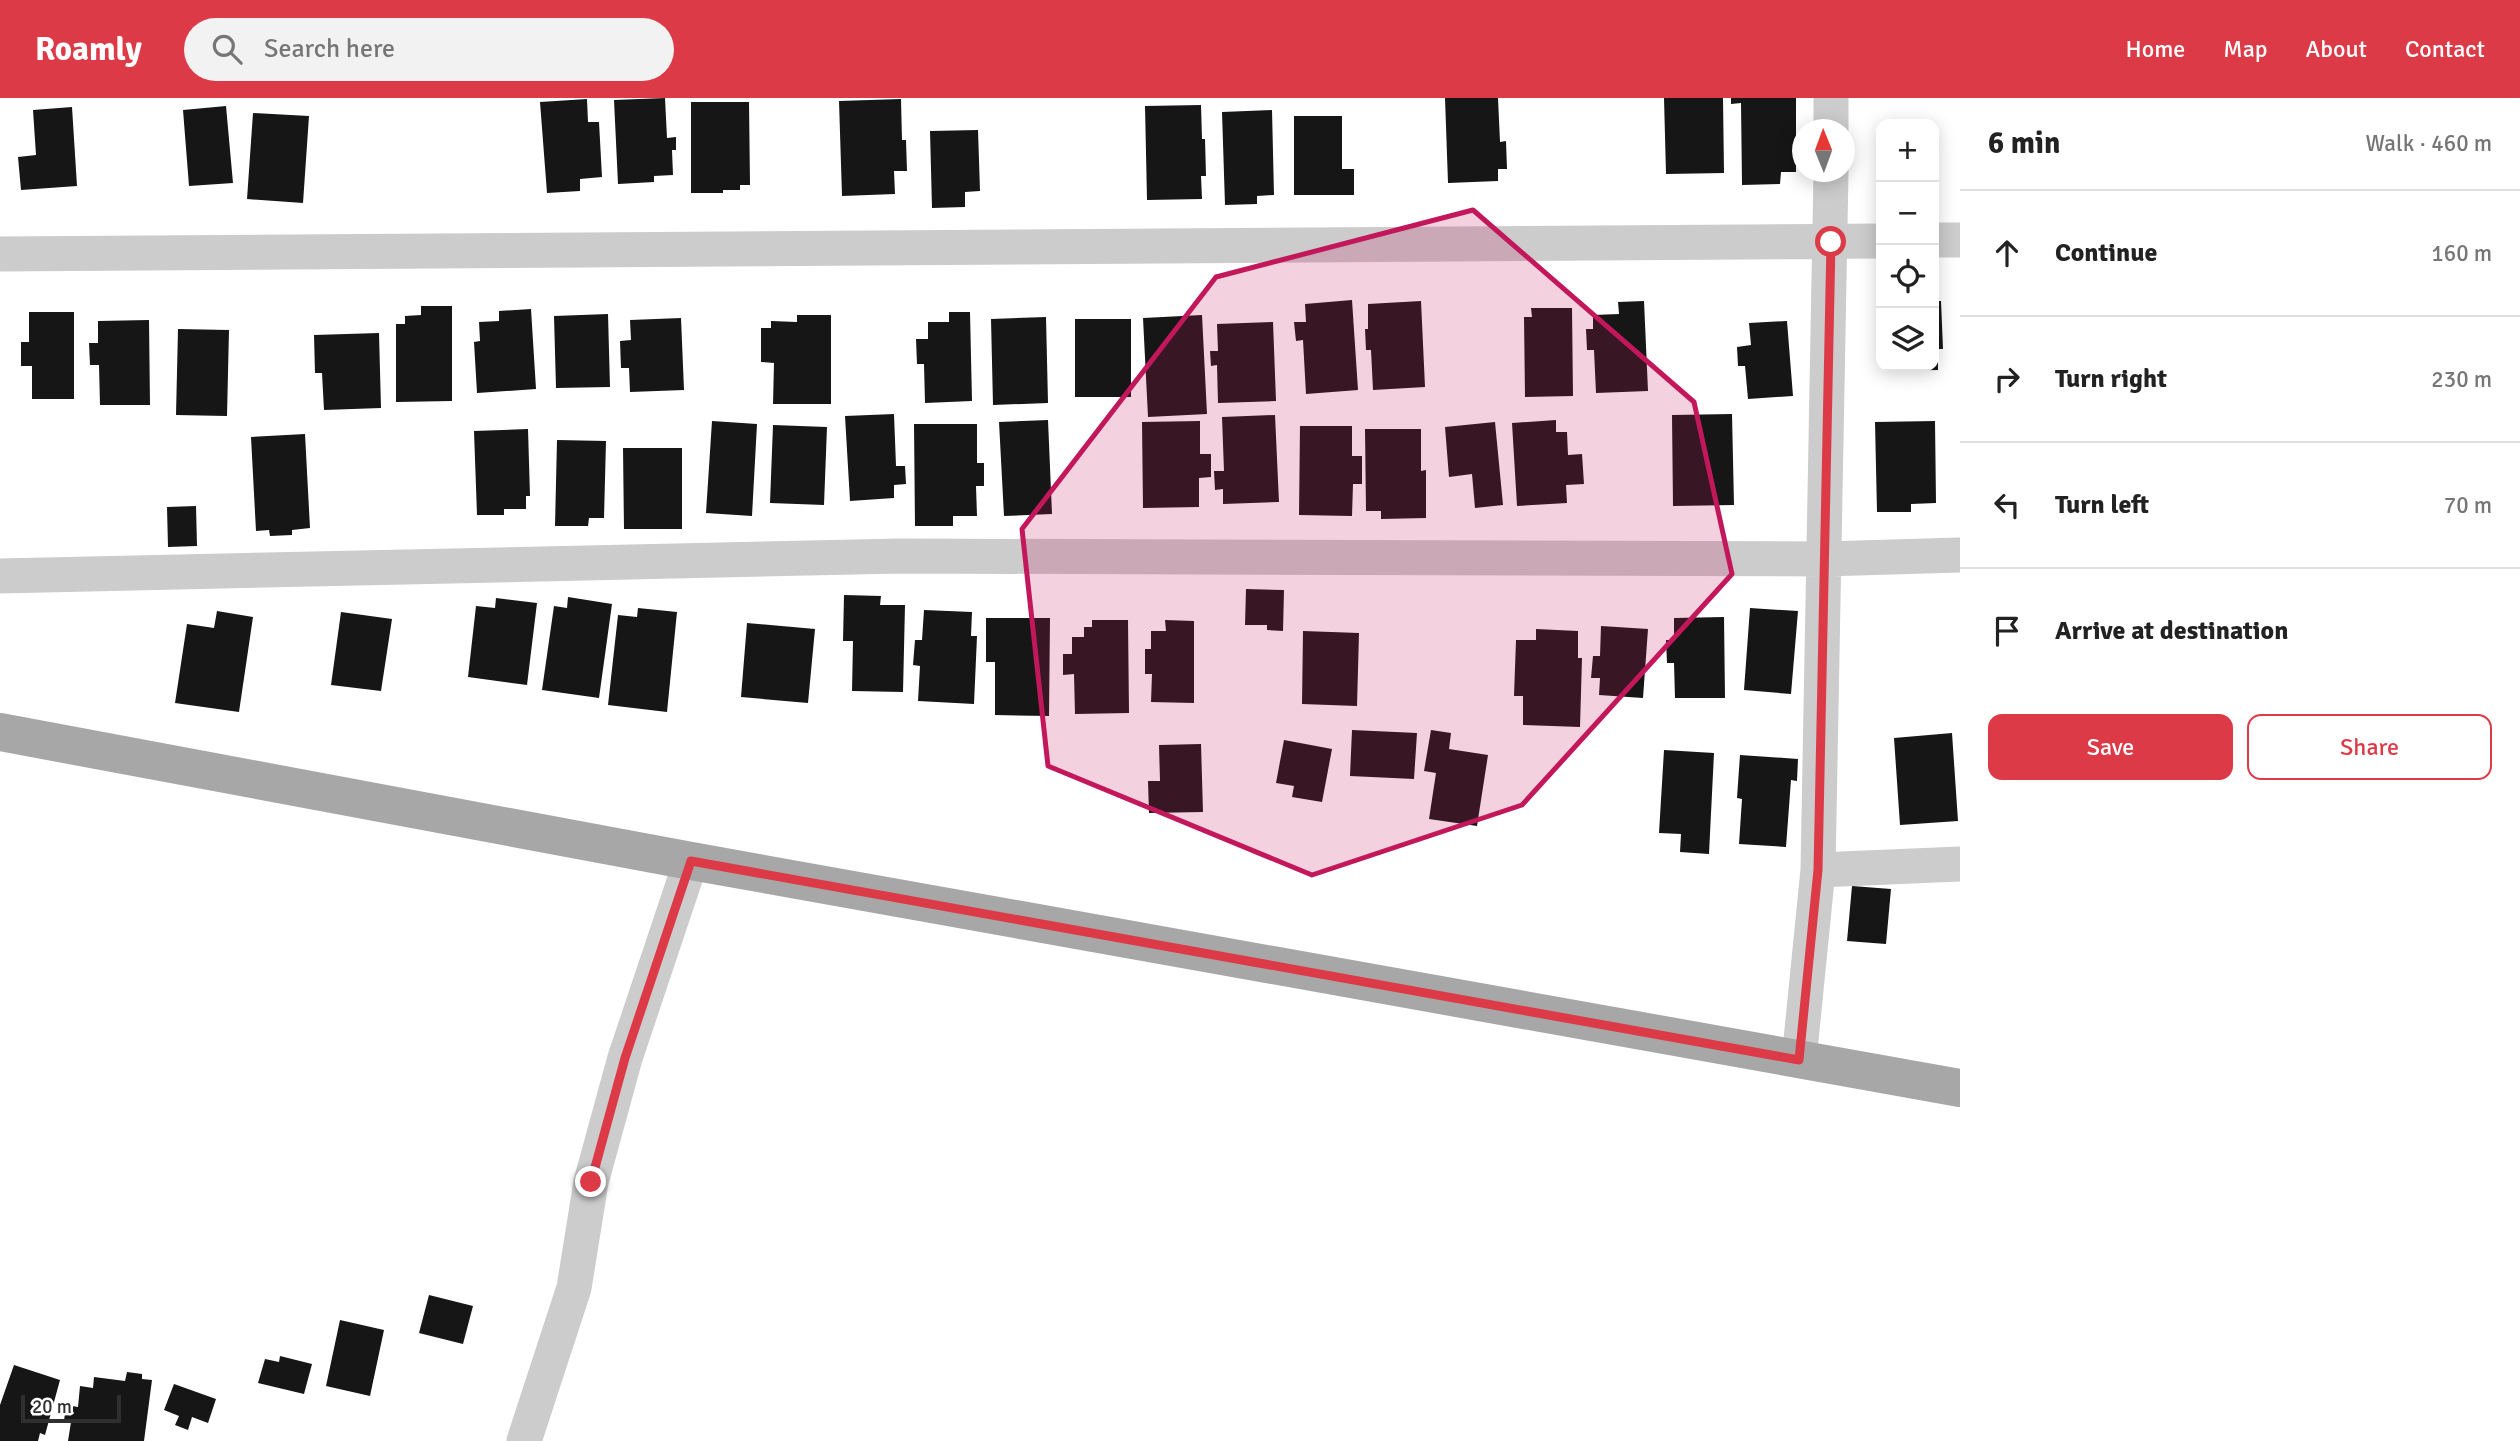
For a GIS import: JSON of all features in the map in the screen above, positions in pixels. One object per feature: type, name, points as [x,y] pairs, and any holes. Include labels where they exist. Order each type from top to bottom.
[{"type":"main road","points":[[0,732],[691,861],[1960,1088]]},
{"type":"street","points":[[1831,98],[1831,119]]},
{"type":"street","points":[[1799,1060],[1818,870],[1831,182]]},
{"type":"street","points":[[1939,240],[1960,240]]},
{"type":"street","points":[[0,254],[1876,241]]},
{"type":"street","points":[[0,576],[901,556],[1824,559],[1960,555]]},
{"type":"street","points":[[524,1441],[574,1288],[591,1182],[625,1058],[691,861]]},
{"type":"street","points":[[1818,870],[1960,864]]},
{"type":"highlighted area","points":[[1473,210],[1694,402],[1732,574],[1522,805],[1312,875],[1048,766],[1022,529],[1216,277]]},
{"type":"building","points":[[665,98],[667,138],[676,137],[676,150],[672,150],[673,175],[654,176],[654,182],[618,184],[614,100]]},
{"type":"building","points":[[1445,98],[1498,98],[1500,142],[1506,141],[1507,169],[1498,169],[1498,181],[1448,183]]},
{"type":"building","points":[[1664,98],[1723,98],[1724,173],[1666,174]]},
{"type":"building","points":[[1731,98],[1796,98],[1796,119],[1792,119],[1792,172],[1781,172],[1780,184],[1742,185],[1741,103],[1731,104]]},
{"type":"building","points":[[587,99],[588,122],[599,122],[602,177],[580,179],[580,191],[547,193],[540,102]]},
{"type":"building","points":[[901,99],[902,140],[906,140],[907,171],[894,171],[895,194],[842,196],[839,101]]},
{"type":"building","points":[[691,102],[749,102],[750,185],[740,185],[740,190],[723,190],[723,193],[691,193]]},
{"type":"building","points":[[1201,105],[1206,176],[1201,176],[1202,199],[1147,200],[1145,106]]},
{"type":"building","points":[[226,106],[233,183],[189,186],[183,110]]},
{"type":"building","points":[[72,107],[77,186],[21,190],[18,157],[36,155],[33,110]]},
{"type":"building","points":[[1272,110],[1274,195],[1257,196],[1257,204],[1225,205],[1222,112]]},
{"type":"building","points":[[253,113],[309,116],[303,203],[247,199]]},
{"type":"building","points":[[1294,116],[1342,116],[1342,169],[1354,169],[1354,195],[1294,195]]},
{"type":"building","points":[[978,130],[980,191],[965,192],[965,207],[932,208],[930,131]]},
{"type":"building","points":[[1352,300],[1358,390],[1306,394],[1303,340],[1296,341],[1294,322],[1306,322],[1305,304]]},
{"type":"building","points":[[1421,301],[1425,387],[1373,390],[1371,350],[1366,350],[1368,304]]},
{"type":"building","points":[[1644,301],[1648,391],[1596,393],[1594,350],[1587,350],[1586,329],[1593,329],[1593,315],[1619,314],[1618,302]]},
{"type":"building","points":[[1939,301],[1941,301],[1943,349],[1939,349]]},
{"type":"building","points":[[421,306],[452,306],[452,401],[396,402],[396,324],[405,324],[405,316],[421,315]]},
{"type":"building","points":[[1531,308],[1572,308],[1573,396],[1525,397],[1524,317],[1532,317]]},
{"type":"building","points":[[531,309],[536,389],[477,393],[474,342],[480,341],[479,322],[499,321],[499,311]]},
{"type":"building","points":[[29,312],[74,312],[74,399],[32,399],[32,366],[21,366],[21,342],[29,342]]},
{"type":"building","points":[[949,312],[970,312],[972,401],[925,403],[924,364],[917,364],[916,339],[928,339],[928,322],[949,322]]},
{"type":"building","points":[[608,314],[610,387],[556,388],[554,316]]},
{"type":"building","points":[[797,315],[831,315],[831,404],[773,404],[774,363],[761,362],[761,328],[771,328],[771,321],[797,322]]},
{"type":"building","points":[[1202,315],[1207,414],[1148,417],[1143,318]]},
{"type":"building","points":[[1046,317],[1048,403],[993,405],[991,319]]},
{"type":"building","points":[[681,318],[684,390],[630,392],[629,368],[621,368],[620,341],[631,340],[630,320]]},
{"type":"building","points":[[1075,319],[1131,319],[1131,397],[1075,397]]},
{"type":"building","points":[[149,320],[150,405],[100,405],[99,365],[90,365],[89,343],[98,343],[98,321]]},
{"type":"building","points":[[1787,321],[1793,396],[1748,399],[1745,366],[1738,366],[1737,347],[1751,345],[1749,323]]},
{"type":"building","points":[[1273,322],[1276,401],[1218,403],[1217,365],[1211,366],[1210,351],[1218,351],[1217,324]]},
{"type":"building","points":[[178,329],[229,330],[227,416],[176,415]]},
{"type":"building","points":[[379,333],[381,408],[324,410],[322,373],[315,373],[314,335]]},
{"type":"building","points":[[894,414],[896,466],[905,466],[906,484],[894,485],[894,498],[850,501],[845,416]]},
{"type":"building","points":[[1732,414],[1734,505],[1673,506],[1672,415]]},
{"type":"building","points":[[1275,415],[1279,502],[1223,504],[1223,489],[1215,490],[1214,471],[1224,471],[1222,417]]},
{"type":"building","points":[[1048,420],[1052,514],[1004,516],[999,422]]},
{"type":"building","points":[[1556,420],[1556,432],[1567,432],[1568,455],[1582,454],[1584,484],[1566,485],[1567,503],[1517,506],[1512,423]]},
{"type":"building","points":[[712,421],[757,424],[752,516],[706,513]]},
{"type":"building","points":[[1200,421],[1200,454],[1211,454],[1211,477],[1199,478],[1199,507],[1143,508],[1142,422]]},
{"type":"building","points":[[1935,421],[1936,503],[1911,504],[1911,512],[1877,512],[1875,422]]},
{"type":"building","points":[[1495,422],[1503,505],[1475,508],[1472,474],[1449,477],[1445,427]]},
{"type":"building","points":[[914,424],[977,424],[977,463],[984,463],[984,486],[976,486],[977,516],[953,516],[953,526],[915,526]]},
{"type":"building","points":[[773,425],[827,427],[824,505],[770,503]]},
{"type":"building","points":[[1300,426],[1352,426],[1352,456],[1362,456],[1362,484],[1353,484],[1352,516],[1299,515]]},
{"type":"building","points":[[528,429],[530,496],[526,496],[526,509],[504,509],[504,515],[477,515],[474,431]]},
{"type":"building","points":[[1365,429],[1421,429],[1421,471],[1426,470],[1426,518],[1381,519],[1381,511],[1366,511]]},
{"type":"building","points":[[305,434],[310,528],[292,530],[292,535],[270,536],[269,530],[256,531],[251,437]]},
{"type":"building","points":[[557,440],[606,441],[604,518],[589,518],[588,526],[555,526]]},
{"type":"building","points":[[623,448],[682,448],[682,529],[624,529]]},
{"type":"building","points":[[196,506],[197,546],[168,547],[167,507]]},
{"type":"building","points":[[1246,589],[1284,590],[1283,631],[1267,630],[1267,625],[1245,625]]},
{"type":"building","points":[[844,595],[881,596],[880,605],[905,605],[903,692],[852,691],[853,641],[843,641]]},
{"type":"building","points":[[568,597],[612,604],[599,698],[542,690],[554,606],[567,608]]},
{"type":"building","points":[[496,598],[537,603],[527,685],[468,677],[476,606],[495,608]]},
{"type":"building","points":[[638,608],[677,612],[667,712],[608,705],[618,615],[637,617]]},
{"type":"building","points":[[1750,608],[1798,611],[1791,694],[1744,690]]},
{"type":"building","points":[[924,610],[972,612],[971,636],[977,636],[974,704],[918,701],[920,666],[913,665],[915,640],[922,640]]},
{"type":"building","points":[[217,611],[253,617],[239,712],[175,703],[187,624],[214,628]]},
{"type":"building","points":[[341,612],[392,619],[381,691],[331,685]]},
{"type":"building","points":[[1724,617],[1725,698],[1675,698],[1674,663],[1667,663],[1666,640],[1674,640],[1674,618]]},
{"type":"building","points":[[986,618],[1050,618],[1049,716],[995,715],[995,662],[986,662]]},
{"type":"building","points":[[1092,620],[1128,620],[1129,713],[1075,714],[1074,674],[1063,675],[1063,654],[1072,654],[1072,637],[1084,637],[1084,627],[1092,627]]},
{"type":"building","points":[[1165,620],[1194,621],[1194,703],[1151,702],[1152,674],[1145,674],[1145,649],[1151,649],[1151,631],[1166,631]]},
{"type":"building","points":[[747,623],[815,629],[808,703],[741,697]]},
{"type":"building","points":[[1601,626],[1648,629],[1643,698],[1599,695],[1600,678],[1591,678],[1593,656],[1600,656]]},
{"type":"building","points":[[1536,629],[1578,631],[1578,658],[1582,658],[1580,727],[1523,725],[1523,696],[1514,696],[1516,640],[1536,640]]},
{"type":"building","points":[[1303,631],[1359,633],[1357,706],[1302,704]]},
{"type":"building","points":[[1352,730],[1417,733],[1414,779],[1350,776]]},
{"type":"building","points":[[1431,730],[1451,733],[1449,749],[1488,755],[1477,826],[1429,819],[1436,773],[1424,771]]},
{"type":"building","points":[[1952,733],[1958,821],[1900,825],[1894,738]]},
{"type":"building","points":[[1284,740],[1332,749],[1322,802],[1292,797],[1294,786],[1276,783]]},
{"type":"building","points":[[1201,744],[1203,812],[1149,813],[1148,781],[1160,781],[1159,745]]},
{"type":"building","points":[[1664,750],[1714,753],[1709,854],[1680,852],[1681,834],[1659,833]]},
{"type":"building","points":[[1740,755],[1798,759],[1797,781],[1791,780],[1786,847],[1739,844],[1742,799],[1737,798]]},
{"type":"building","points":[[1852,886],[1891,889],[1886,944],[1847,941]]},
{"type":"building","points":[[429,1295],[473,1306],[463,1344],[419,1333]]},
{"type":"building","points":[[340,1320],[384,1330],[370,1396],[326,1386]]},
{"type":"building","points":[[280,1356],[312,1364],[304,1394],[258,1383],[265,1359],[279,1362]]},
{"type":"building","points":[[14,1365],[60,1380],[45,1435],[40,1433],[38,1441],[0,1441],[0,1405]]},
{"type":"building","points":[[127,1372],[142,1374],[142,1379],[152,1380],[144,1441],[68,1441],[71,1422],[64,1421],[66,1405],[78,1407],[80,1386],[93,1388],[94,1377],[125,1381]]},
{"type":"building","points":[[174,1384],[216,1399],[208,1423],[192,1417],[188,1430],[175,1425],[179,1416],[164,1410]]},
{"type":"route","points":[[591,1182],[625,1058],[691,861],[1799,1060],[1818,870],[1831,242]]}]
